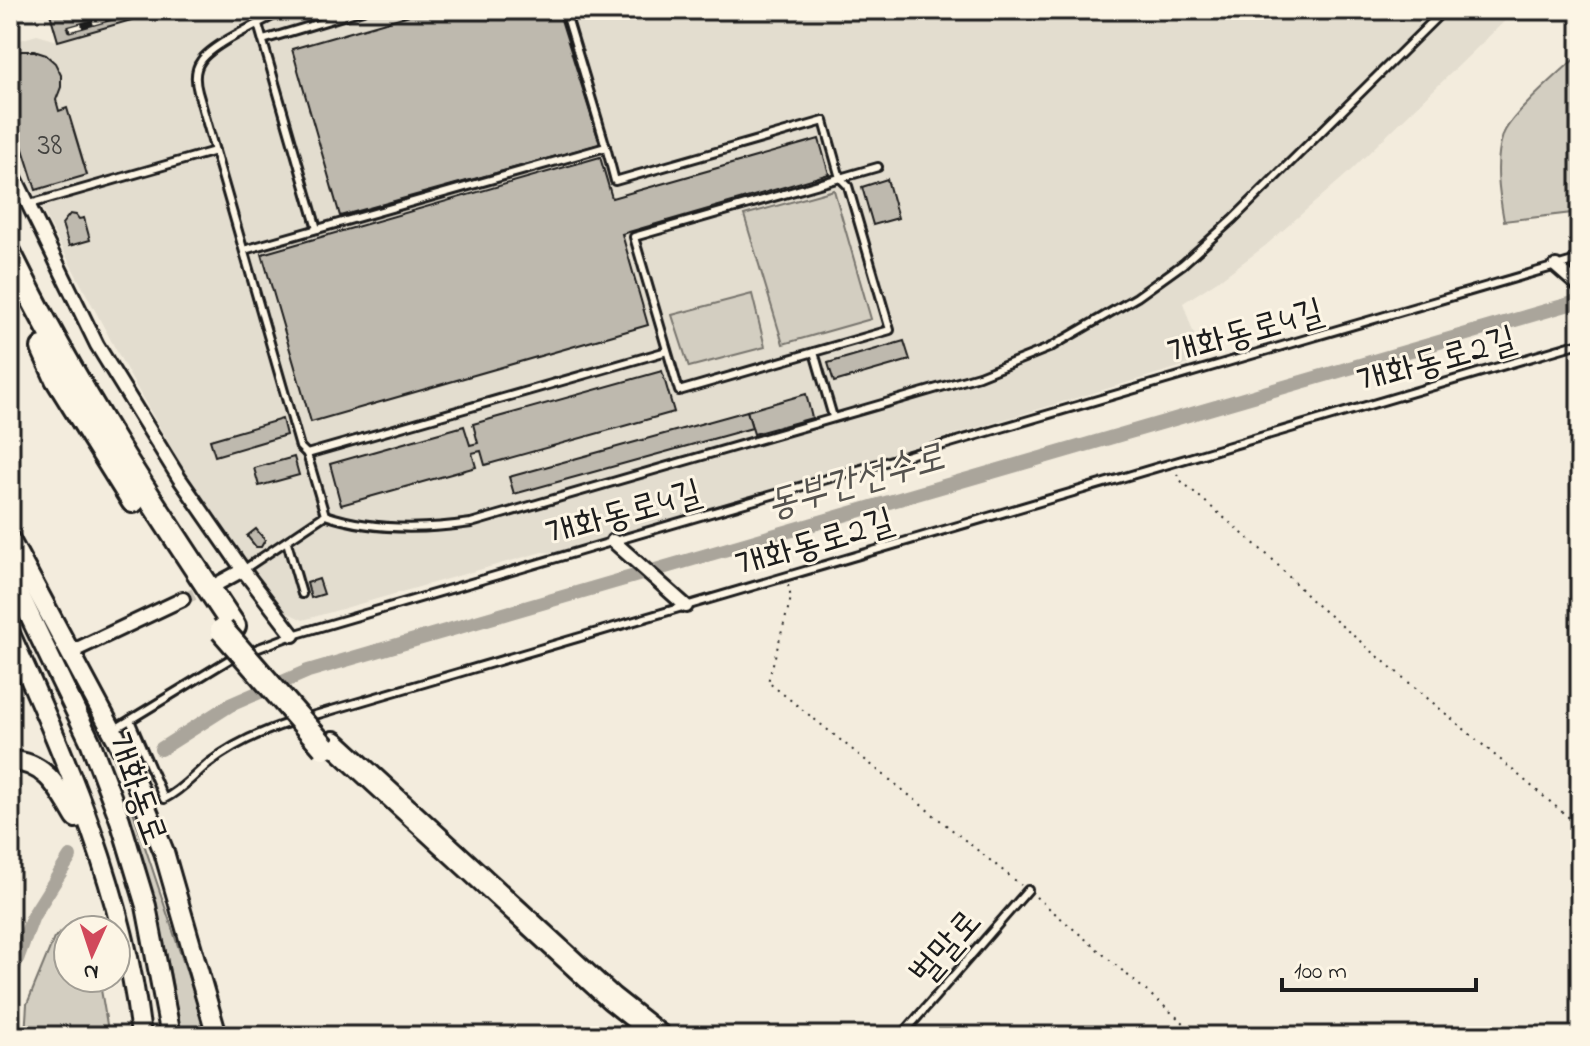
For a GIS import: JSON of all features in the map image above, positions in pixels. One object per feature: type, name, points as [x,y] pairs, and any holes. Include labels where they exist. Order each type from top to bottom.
[{"type":"highway","points":[[10,254],[71,372],[228,628]]},
{"type":"highway","points":[[10,278],[57,379],[114,474],[228,628],[329,745],[638,1036]]},
{"type":"highway","points":[[329,745],[611,998],[659,1036]]},
{"type":"main road","points":[[10,540],[112,731],[164,852],[217,1036]]},
{"type":"main road","name":"개화동로","points":[[10,575],[90,741],[120,820],[146,906],[171,1036]]},
{"type":"main road","name":"개화동로","points":[[10,634],[56,737],[101,862],[127,954],[141,1036]]},
{"type":"main road","points":[[10,761],[31,765],[47,773],[59,788],[101,862]]},
{"type":"street","points":[[10,167],[97,345],[179,478],[293,635]]},
{"type":"street","points":[[1561,271],[1580,287]]},
{"type":"street","points":[[613,541],[681,602]]},
{"type":"street","points":[[219,583],[243,570]]},
{"type":"street","points":[[71,652],[183,599]]},
{"type":"lane","points":[[284,10],[214,48],[202,58],[196,70],[195,83],[300,447],[307,454],[325,515]]},
{"type":"lane","points":[[263,40],[363,10]]},
{"type":"lane","points":[[565,10],[615,181],[824,121],[840,178],[848,186],[890,330],[679,391],[634,237],[840,178],[878,167]]},
{"type":"lane","points":[[325,515],[362,526],[422,528],[471,523],[979,376],[1049,348],[1137,297],[1209,242],[1444,10]]},
{"type":"lane","points":[[258,24],[317,229]]},
{"type":"lane","points":[[244,250],[606,147]]},
{"type":"lane","points":[[28,205],[215,151]]},
{"type":"lane","name":"개화동로4길","points":[[112,731],[230,659],[293,635],[1561,271],[1580,259]]},
{"type":"lane","name":"개화동로2길","points":[[130,720],[164,799],[179,791],[208,764],[263,731],[681,602],[787,577],[1580,343]]},
{"type":"lane","points":[[307,454],[667,351]]},
{"type":"lane","points":[[814,352],[833,417]]},
{"type":"lane","points":[[243,570],[325,515]]},
{"type":"lane","points":[[287,542],[302,594]]},
{"type":"lane","name":"벌말로","points":[[901,1036],[1028,890]]},
{"type":"path","points":[[1170,463],[1180,480],[1272,559],[1310,599],[1580,827]]},
{"type":"path","points":[[787,577],[791,598],[768,682],[1028,890],[1199,1036]]},
{"type":"shaded area","points":[[166,10],[1516,10],[1347,174],[1265,246],[1183,303],[1203,360],[559,553],[542,552],[303,620],[284,611],[195,489],[130,376],[10,145],[10,43],[37,35],[58,41]]},
{"type":"shaded area","points":[[1580,54],[1580,212],[1504,221],[1498,167],[1503,135],[1526,105]]},
{"type":"shaded area","points":[[834,190],[871,319],[783,344],[744,215]]},
{"type":"shaded area","points":[[752,294],[765,347],[689,367],[672,315]]},
{"type":"shaded area","points":[[124,805],[133,811],[208,1036],[180,1036],[165,948]]},
{"type":"shaded area","points":[[52,943],[52,994],[102,994],[109,1036],[25,1036],[27,1004]]},
{"type":"building","points":[[49,10],[166,10],[58,41]]},
{"type":"building","points":[[427,10],[558,10],[600,144],[340,216],[292,49]]},
{"type":"building","points":[[21,51],[46,55],[55,63],[61,75],[56,100],[59,111],[67,108],[87,175],[36,190],[10,108],[10,57]]},
{"type":"building","points":[[819,139],[829,174],[622,234],[648,325],[311,422],[262,254],[600,157],[612,198]]},
{"type":"building","points":[[887,179],[898,218],[873,225],[862,187]]},
{"type":"building","points":[[70,214],[84,218],[90,240],[69,246],[62,224]]},
{"type":"building","points":[[904,341],[910,360],[834,382],[828,363]]},
{"type":"building","points":[[662,371],[674,412],[485,465],[481,451],[472,453],[476,467],[341,505],[330,464],[464,426],[470,445],[478,443],[473,424]]},
{"type":"building","points":[[806,394],[812,418],[754,434],[747,411]]},
{"type":"building","points":[[747,411],[752,428],[514,494],[509,477]]},
{"type":"building","points":[[282,419],[286,435],[215,456],[210,440]]},
{"type":"building","points":[[294,457],[299,475],[259,486],[254,468]]},
{"type":"building","points":[[256,529],[265,540],[261,547],[256,547],[247,536]]},
{"type":"building","points":[[319,579],[324,594],[311,598],[307,583]]},
{"type":"waterway","name":"동부간선수로","points":[[161,749],[230,705],[308,671],[1580,301]]},
{"type":"waterway","name":"동부간선수로","points":[[10,978],[33,916],[70,857]]},
{"type":"tunnel","points":[[183,599],[213,586]]},
{"type":"railway","points":[[70,29],[138,10]]}]
